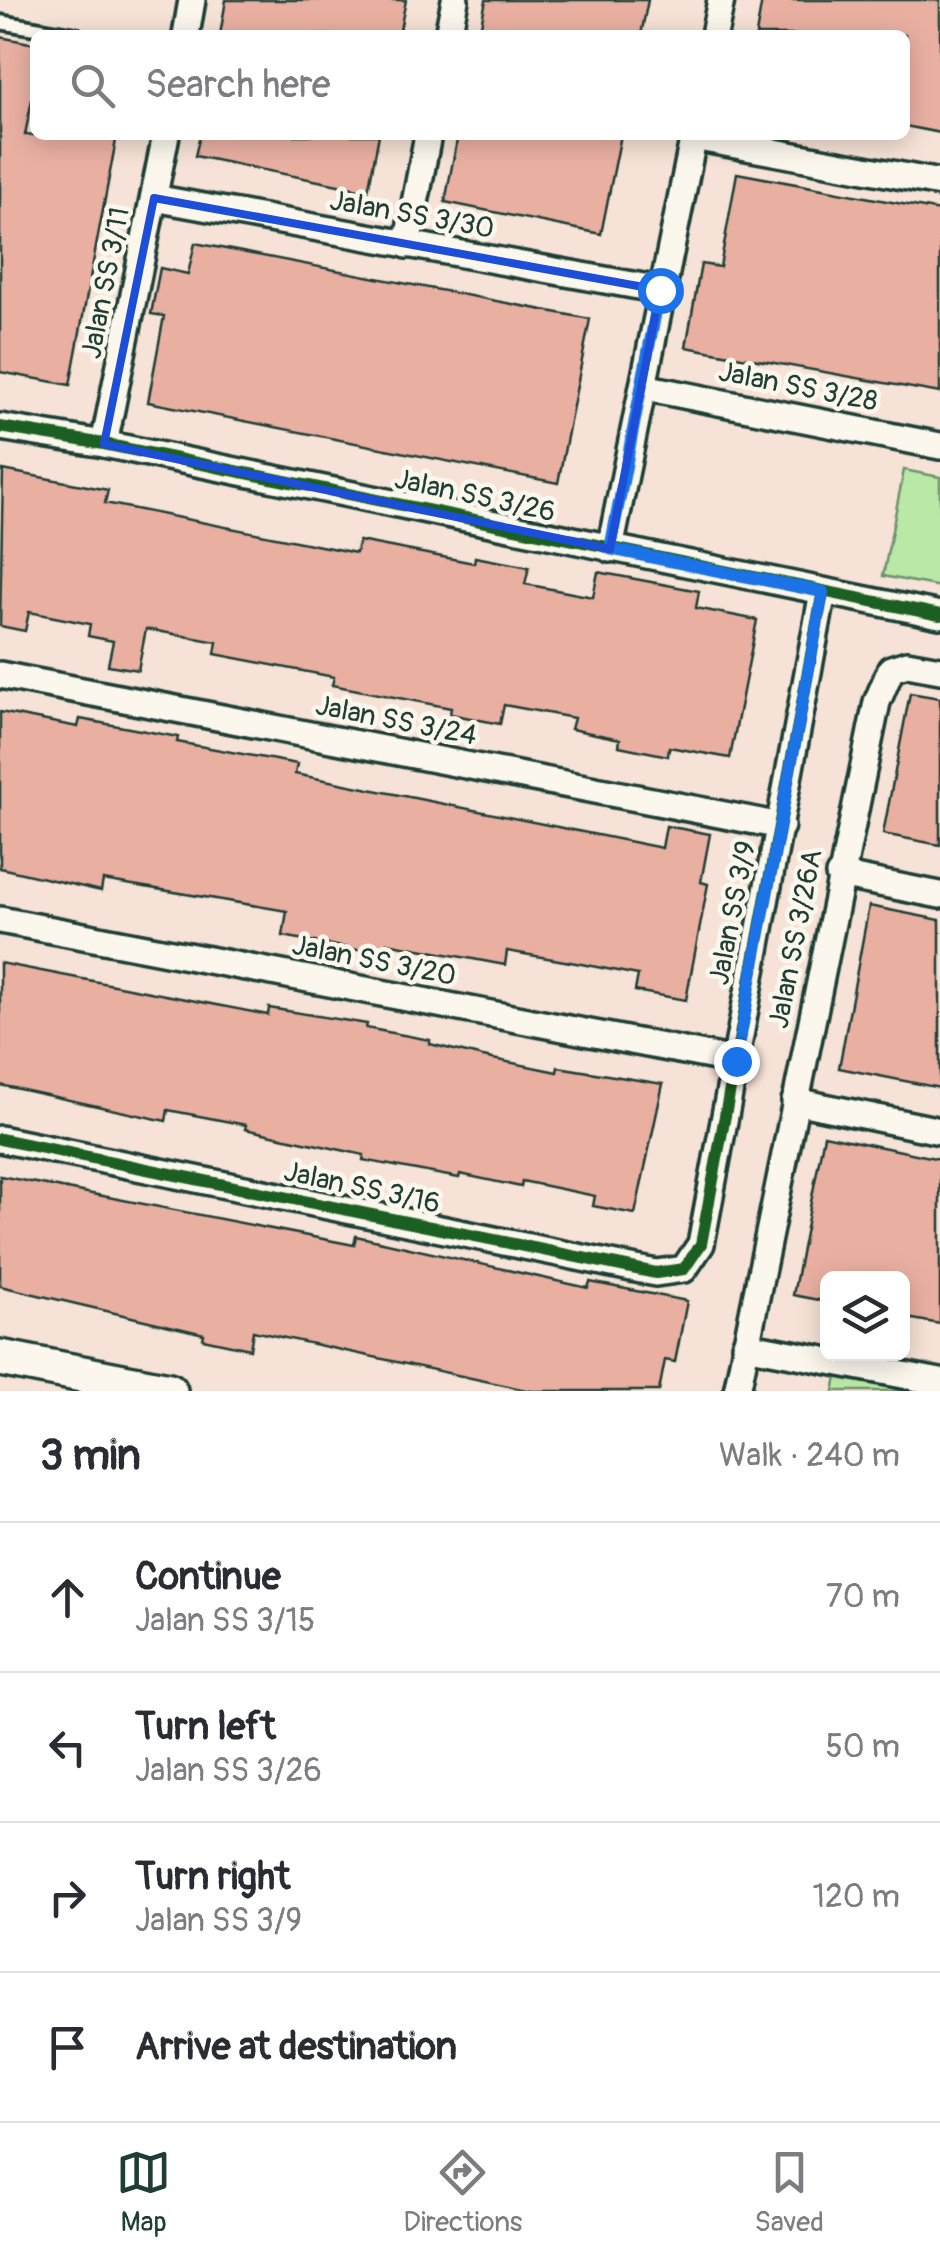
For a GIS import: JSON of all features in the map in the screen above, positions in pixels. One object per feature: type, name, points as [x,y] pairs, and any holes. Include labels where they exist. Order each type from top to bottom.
[{"type":"street","points":[[187,30],[192,0]]},
{"type":"street","points":[[449,30],[455,0]]},
{"type":"street","points":[[715,30],[721,0]]},
{"type":"street","name":"Jalan SS 3/11","points":[[104,444],[165,140]]},
{"type":"street","points":[[407,245],[427,140]]},
{"type":"street","points":[[610,549],[693,140]]},
{"type":"street","points":[[715,140],[940,183]]},
{"type":"street","name":"Jalan SS 3/30","points":[[154,198],[660,290]]},
{"type":"street","name":"Jalan SS 3/28","points":[[643,387],[940,446]]},
{"type":"street","name":"Jalan SS 3/26","points":[[0,427],[104,444],[940,615]]},
{"type":"street","name":"Jalan SS 3/9","points":[[701,1244],[823,592]]},
{"type":"street","name":"Jalan SS 3/26A","points":[[737,1391],[877,702],[891,668],[907,664],[940,670]]},
{"type":"street","name":"Jalan SS 3/24","points":[[0,675],[780,826]]},
{"type":"street","points":[[839,875],[940,895]]},
{"type":"street","name":"Jalan SS 3/20","points":[[0,920],[736,1061]]},
{"type":"street","points":[[795,1101],[940,1131]]},
{"type":"street","name":"Jalan SS 3/16","points":[[0,1139],[656,1273],[684,1269],[701,1244]]},
{"type":"street","points":[[745,1344],[940,1382]]},
{"type":"street","points":[[0,1358],[169,1391]]},
{"type":"lane","points":[[0,22],[47,30]]},
{"type":"highlighted area","points":[[154,198],[660,290],[610,549],[104,444]]},
{"type":"green space","points":[[904,470],[940,477],[940,587],[883,576]]},
{"type":"green space","points":[[838,1373],[933,1391],[834,1391]]},
{"type":"building","points":[[226,0],[406,0],[400,30],[221,30]]},
{"type":"building","points":[[486,0],[648,0],[642,30],[480,30]]},
{"type":"building","points":[[762,0],[940,0],[940,133],[910,127],[910,30],[757,30]]},
{"type":"building","points":[[0,37],[30,43],[30,110],[25,135],[30,135],[30,140],[116,140],[70,385],[0,372]]},
{"type":"building","points":[[199,140],[378,140],[368,191],[195,156]]},
{"type":"building","points":[[457,140],[620,140],[601,234],[445,202]]},
{"type":"building","points":[[737,173],[940,211],[940,393],[686,347],[701,264],[720,267]]},
{"type":"building","points":[[195,243],[590,319],[558,483],[148,402],[164,316],[151,314],[160,268],[188,274]]},
{"type":"building","points":[[3,470],[108,490],[105,503],[356,553],[359,541],[474,563],[475,557],[529,567],[525,584],[593,597],[598,572],[699,591],[696,608],[757,620],[730,758],[669,747],[668,756],[619,746],[620,739],[571,729],[574,718],[504,705],[500,724],[450,714],[451,708],[332,685],[334,677],[215,654],[217,642],[146,629],[138,670],[108,665],[113,641],[88,636],[90,624],[29,612],[25,631],[0,626]]},
{"type":"building","points":[[910,693],[940,698],[940,845],[883,834]]},
{"type":"building","points":[[0,712],[78,727],[80,719],[178,737],[177,742],[297,764],[295,774],[662,848],[666,826],[710,834],[701,882],[708,884],[686,1000],[635,991],[638,975],[576,963],[507,951],[505,965],[387,943],[385,955],[283,936],[287,911],[103,880],[101,891],[0,868]]},
{"type":"building","points":[[869,906],[940,920],[940,1088],[839,1068]]},
{"type":"building","points":[[0,963],[268,1015],[269,1008],[367,1024],[366,1028],[557,1072],[558,1067],[663,1084],[635,1214],[593,1206],[595,1196],[522,1181],[521,1187],[460,1174],[459,1178],[363,1160],[364,1155],[245,1129],[246,1125],[168,1110],[166,1121],[0,1085]]},
{"type":"building","points":[[824,1135],[940,1159],[940,1324],[910,1318],[910,1271],[820,1271],[820,1300],[793,1295]]},
{"type":"building","points":[[0,1176],[354,1245],[356,1236],[588,1288],[590,1282],[687,1301],[675,1362],[665,1360],[659,1391],[531,1391],[253,1331],[250,1349],[203,1339],[204,1334],[0,1286]]},
{"type":"cycle path","points":[[0,427],[104,444],[940,615]]},
{"type":"cycle path","points":[[0,1139],[656,1273],[684,1269],[701,1244],[823,592]]},
{"type":"route","points":[[660,290],[610,549],[823,592],[736,1061]]}]
